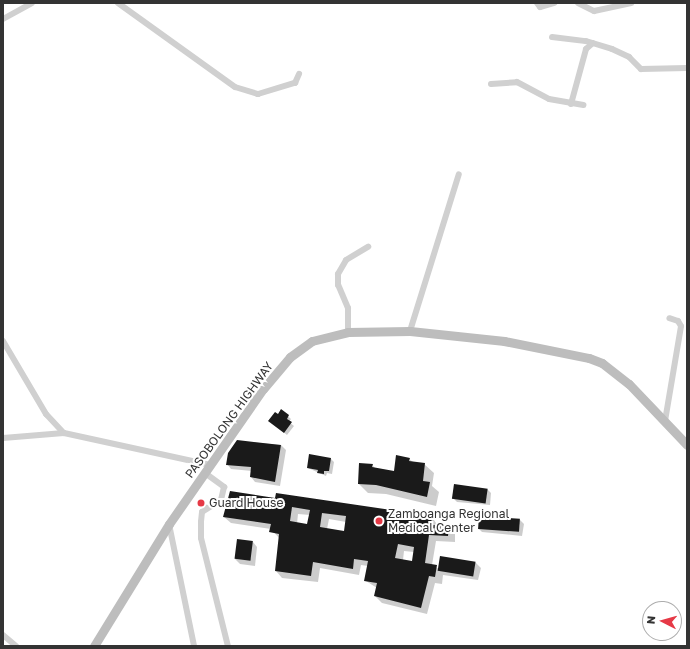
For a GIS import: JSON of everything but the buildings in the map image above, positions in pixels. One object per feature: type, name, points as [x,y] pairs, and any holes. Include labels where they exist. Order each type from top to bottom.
[{"type":"street","points":[[3,19],[32,3]]},
{"type":"street","points":[[118,3],[235,88],[258,94],[295,83],[299,74]]},
{"type":"street","points":[[537,3],[540,7],[554,3]]},
{"type":"street","points":[[578,3],[594,11],[631,3]]},
{"type":"street","points":[[552,37],[593,43],[623,53],[641,69],[687,68]]},
{"type":"street","points":[[571,104],[586,49],[593,43]]},
{"type":"street","points":[[491,84],[517,82],[549,99],[583,106]]},
{"type":"street","points":[[410,331],[458,174]]},
{"type":"street","points":[[348,332],[348,308],[338,284],[338,274],[346,260],[368,247]]},
{"type":"street","points":[[665,421],[681,326],[678,321],[669,318]]},
{"type":"street","name":"PASOBOLONG HIGHWAY","points":[[94,646],[169,524],[263,389],[290,357],[312,341],[348,332],[410,331],[504,341],[588,358],[616,373],[687,445]]},
{"type":"street","points":[[3,341],[46,414],[64,432]]},
{"type":"street","points":[[3,438],[64,432],[211,465]]},
{"type":"street","points":[[205,473],[224,487],[217,504],[202,512],[201,527],[219,617],[228,646]]},
{"type":"street","points":[[169,524],[194,646]]},
{"type":"street","points":[[4,637],[16,646]]},
{"type":"place","name":"Guard House","points":[[201,503]]},
{"type":"place","name":"Zamboanga Regional Medical Center","points":[[379,521]]}]
